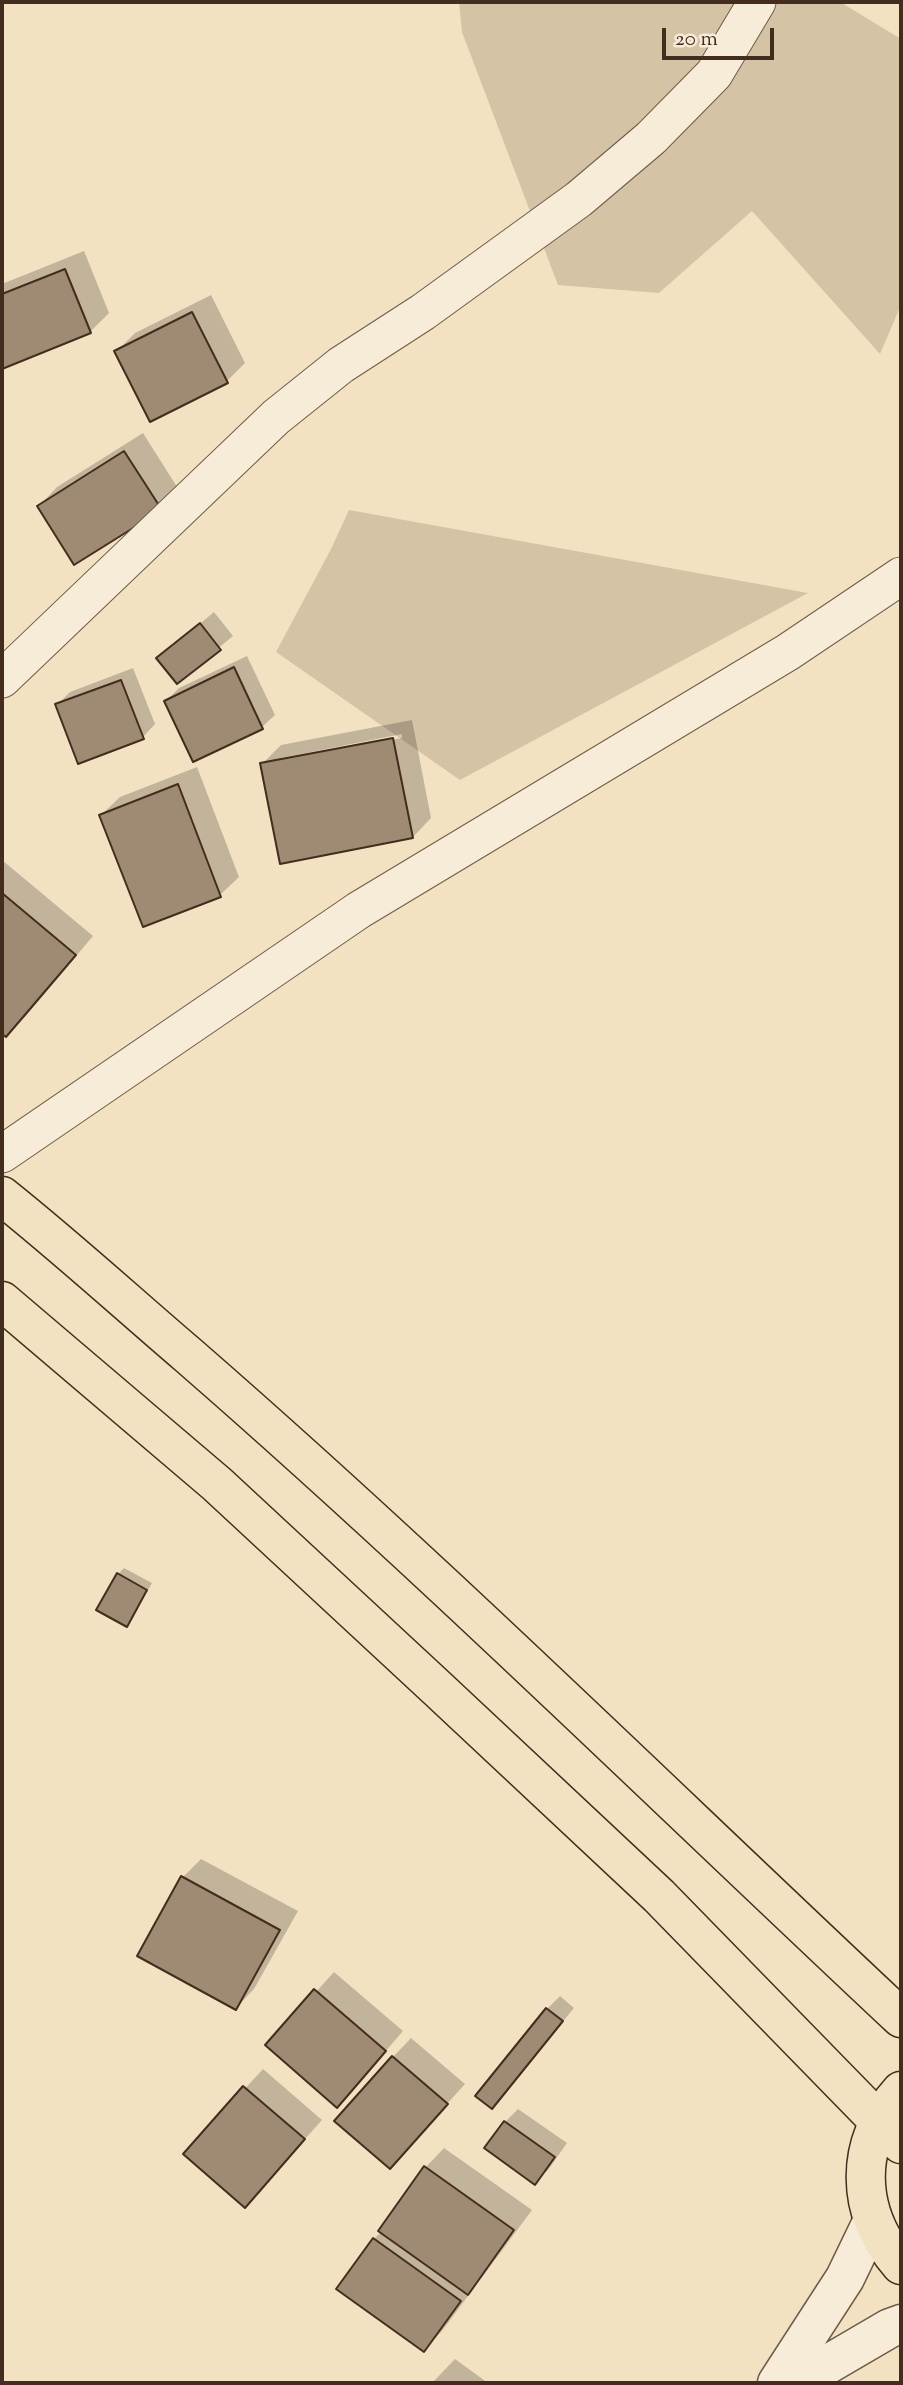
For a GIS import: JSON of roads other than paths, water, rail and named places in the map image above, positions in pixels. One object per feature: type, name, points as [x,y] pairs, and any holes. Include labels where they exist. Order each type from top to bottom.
[{"type":"main road","points":[[2,1196],[245,1405],[465,1604],[901,2018]]},
{"type":"main road","points":[[2,1301],[217,1484],[449,1699],[659,1896],[890,2133]]},
{"type":"main road","points":[[901,2091],[890,2133],[869,2145],[866,2170],[866,2195],[873,2220],[884,2243],[901,2265]]},
{"type":"street","points":[[2,680],[276,417],[341,365],[457,288],[579,200],[651,138],[714,74],[757,2]]},
{"type":"street","points":[[2,1154],[359,910],[788,652],[901,576]]},
{"type":"street","points":[[778,2383],[845,2278],[873,2220]]},
{"type":"street","points":[[796,2383],[890,2328],[901,2325]]}]
